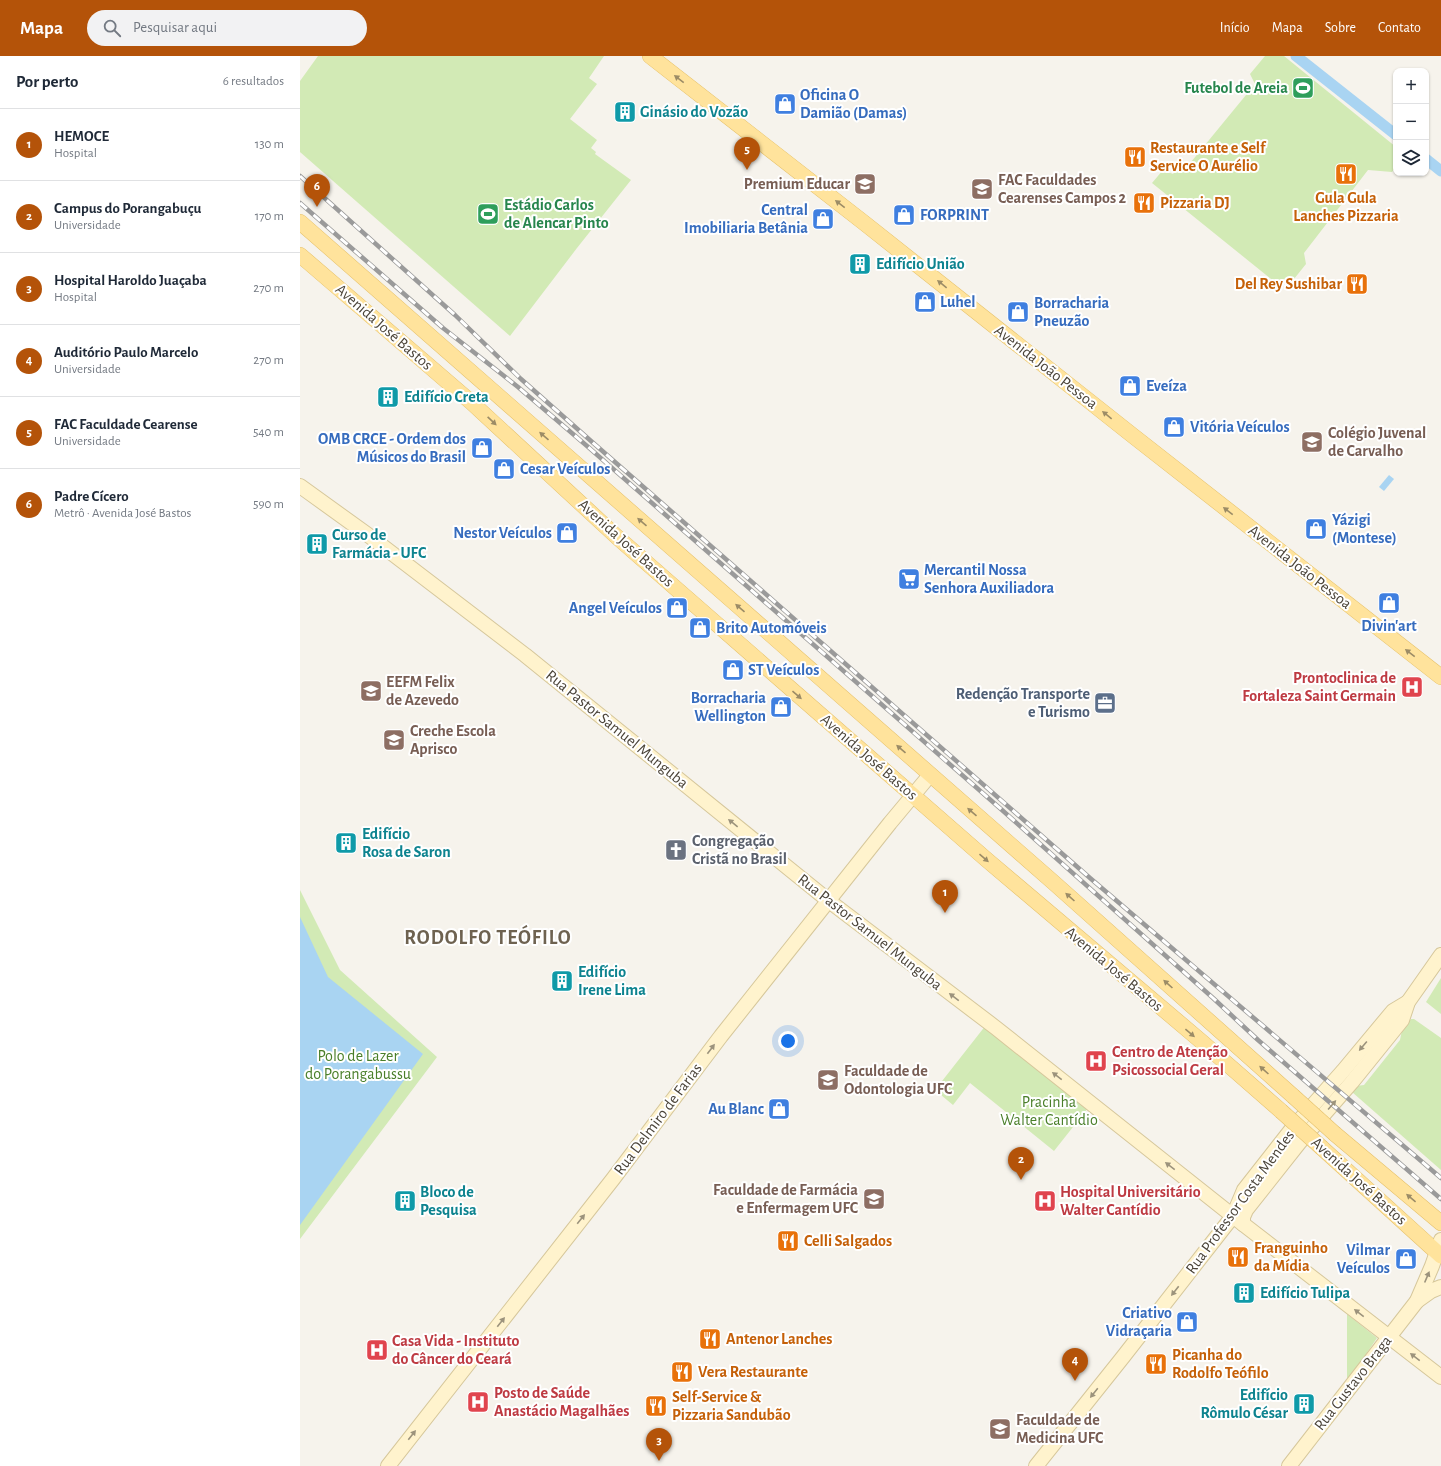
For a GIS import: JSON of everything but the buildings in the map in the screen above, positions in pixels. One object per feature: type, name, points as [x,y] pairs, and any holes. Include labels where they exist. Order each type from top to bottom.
[{"type":"main road","name":"Avenida João Pessoa","points":[[650,56],[1441,677]]},
{"type":"main road","name":"Avenida José Bastos","points":[[300,222],[1053,882],[1335,1134],[1441,1223]]},
{"type":"main road","name":"Avenida José Bastos","points":[[300,254],[471,402],[617,537],[1052,916],[1202,1042],[1322,1148],[1440,1249]]},
{"type":"street","name":"Rua Pastor Samuel Munguba","points":[[300,486],[368,535],[525,655],[829,901],[996,1028],[1238,1220],[1441,1377]]},
{"type":"street","name":"Rua Delmiro de Farias","points":[[388,1466],[613,1179],[721,1036],[930,775]]},
{"type":"street","name":"Rua Professor Costa Mendes","points":[[1036,1466],[1123,1357],[1238,1220],[1243,1217],[1246,1210],[1299,1143],[1352,1082],[1402,1020],[1408,1002],[1441,955]]},
{"type":"street","name":"Rua Gustavo Braga","points":[[1289,1466],[1417,1301],[1440,1249]]},
{"type":"street","name":"Rua Gustavo Braga","points":[[1417,1301],[1431,1291],[1441,1287]]},
{"type":"green space","name":"Estádio Carlos de Alencar Pinto","points":[[318,56],[604,56],[589,78],[597,84],[570,119],[597,140],[591,148],[596,152],[595,154],[631,180],[510,336],[300,152],[300,81]]},
{"type":"green space","points":[[1265,56],[1284,56],[1393,145],[1392,172],[1368,170],[1304,253],[1306,264],[1294,279],[1276,283],[1152,183],[1163,170],[1173,174],[1182,163],[1191,162],[1255,84],[1250,74]]},
{"type":"green space","name":"Polo de Lazer do Porangabussu","points":[[300,890],[340,970],[437,1057],[300,1239]]},
{"type":"green space","points":[[1441,978],[1441,1014],[1426,1002]]},
{"type":"green space","points":[[1411,1019],[1414,1019],[1441,1038],[1441,1170],[1352,1092],[1356,1086],[1364,1085],[1400,1040],[1402,1030]]},
{"type":"green space","name":"Pracinha Walter Cantídio","points":[[986,1025],[1088,1108],[1054,1151],[970,1083],[953,1105],[935,1090]]},
{"type":"green space","points":[[1347,1314],[1377,1338],[1347,1382]]},
{"type":"water","points":[[1389,475],[1394,479],[1384,491],[1379,487]]},
{"type":"water","name":"Polo de Lazer do Porangabussu","points":[[300,917],[328,977],[423,1054],[300,1225]]},
{"type":"waterway","points":[[1296,56],[1393,133]]},
{"type":"waterway","points":[[1429,161],[1441,171]]},
{"type":"railway","points":[[300,176],[455,315],[521,379],[591,441],[1090,878],[1441,1178]]},
{"type":"railway","points":[[300,203],[443,328],[518,387],[587,446],[1002,810],[1258,1040],[1441,1199]]},
{"type":"place","name":"Futebol de Areia","points":[[1303,88]]},
{"type":"place","name":"Oficina O Damião (Damas)","points":[[785,104]]},
{"type":"place","name":"Ginásio do Vozão","points":[[625,112]]},
{"type":"place","name":"Restaurante e Self Service O Aurélio","points":[[1135,157]]},
{"type":"place","name":"FAC Faculdade Cearense","points":[[747,170]]},
{"type":"place","name":"Gula Gula Lanches Pizzaria","points":[[1346,174]]},
{"type":"place","name":"Premium Educar","points":[[865,184]]},
{"type":"place","name":"FAC Faculdades Cearenses Campos 2","points":[[982,189]]},
{"type":"place","name":"Pizzaria DJ","points":[[1144,203]]},
{"type":"place","name":"Padre Cícero","points":[[317,207]]},
{"type":"place","name":"Estádio Carlos de Alencar Pinto","points":[[488,214]]},
{"type":"place","name":"FORPRINT","points":[[904,215]]},
{"type":"place","name":"Central Imobiliaria Betânia","points":[[823,219]]},
{"type":"place","name":"Edifício União","points":[[860,264]]},
{"type":"place","name":"Del Rey Sushibar","points":[[1357,284]]},
{"type":"place","name":"Luhel","points":[[925,302]]},
{"type":"place","name":"Borracharia Pneuzão","points":[[1018,312]]},
{"type":"place","name":"Eveíza","points":[[1130,386]]},
{"type":"place","name":"Edifício Creta","points":[[388,397]]},
{"type":"place","name":"Vitória Veículos","points":[[1174,427]]},
{"type":"place","name":"Colégio Juvenal de Carvalho","points":[[1312,442]]},
{"type":"place","name":"OMB CRCE - Ordem dos Músicos do Brasil","points":[[482,448]]},
{"type":"place","name":"Cesar Veículos","points":[[504,469]]},
{"type":"place","name":"Yázigi (Montese)","points":[[1316,529]]},
{"type":"place","name":"Nestor Veículos","points":[[567,533]]},
{"type":"place","name":"Curso de Farmácia - UFC","points":[[317,544]]},
{"type":"place","name":"Mercantil Nossa Senhora Auxiliadora","points":[[909,579]]},
{"type":"place","name":"Divin'art","points":[[1389,603]]},
{"type":"place","name":"Angel Veículos","points":[[677,608]]},
{"type":"place","name":"Brito Automóveis","points":[[700,628]]},
{"type":"place","name":"ST Veículos","points":[[733,670]]},
{"type":"place","name":"Prontoclinica de Fortaleza Saint Germain","points":[[1412,687]]},
{"type":"place","name":"EEFM Felix de Azevedo","points":[[371,691]]},
{"type":"place","name":"Redenção Transporte e Turismo","points":[[1105,703]]},
{"type":"place","name":"Borracharia Wellington","points":[[781,707]]},
{"type":"place","name":"Creche Escola Aprisco","points":[[394,740]]},
{"type":"place","name":"Edifício Rosa de Saron","points":[[346,843]]},
{"type":"place","name":"Congregação Cristã no Brasil","points":[[676,850]]},
{"type":"place","name":"HEMOCE","points":[[945,913]]},
{"type":"place","name":"Edifício Irene Lima","points":[[562,981]]},
{"type":"place","name":"Centro de Atenção Psicossocial Geral","points":[[1096,1061]]},
{"type":"place","name":"Faculdade de Odontologia UFC","points":[[828,1080]]},
{"type":"place","name":"Au Blanc","points":[[779,1109]]},
{"type":"place","name":"Campus do Porangabuçu","points":[[1021,1180]]},
{"type":"place","name":"Faculdade de Farmácia e Enfermagem UFC","points":[[874,1199]]},
{"type":"place","name":"Bloco de Pesquisa","points":[[405,1201]]},
{"type":"place","name":"Hospital Universitário Walter Cantídio","points":[[1045,1201]]},
{"type":"place","name":"Celli Salgados","points":[[788,1241]]},
{"type":"place","name":"Franguinho da Mídia","points":[[1238,1257]]},
{"type":"place","name":"Vilmar Veículos","points":[[1406,1259]]},
{"type":"place","name":"Edifício Tulipa","points":[[1244,1293]]},
{"type":"place","name":"Criativo Vidraçaria","points":[[1187,1322]]},
{"type":"place","name":"Antenor Lanches","points":[[710,1339]]},
{"type":"place","name":"Casa Vida - Instituto do Câncer do Ceará","points":[[377,1350]]},
{"type":"place","name":"Picanha do Rodolfo Teófilo","points":[[1156,1364]]},
{"type":"place","name":"Vera Restaurante","points":[[682,1372]]},
{"type":"place","name":"Auditório Paulo Marcelo","points":[[1075,1381]]},
{"type":"place","name":"Posto de Saúde Anastácio Magalhães","points":[[478,1402]]},
{"type":"place","name":"Edifício Rômulo César","points":[[1304,1404]]},
{"type":"place","name":"Self-Service & Pizzaria Sandubão","points":[[656,1406]]},
{"type":"place","name":"Faculdade de Medicina UFC","points":[[1000,1429]]},
{"type":"place","name":"Hospital Haroldo Juaçaba","points":[[659,1461]]},
{"type":"district","name":"RODOLFO TEÓFILO","points":[[488,938]]}]
